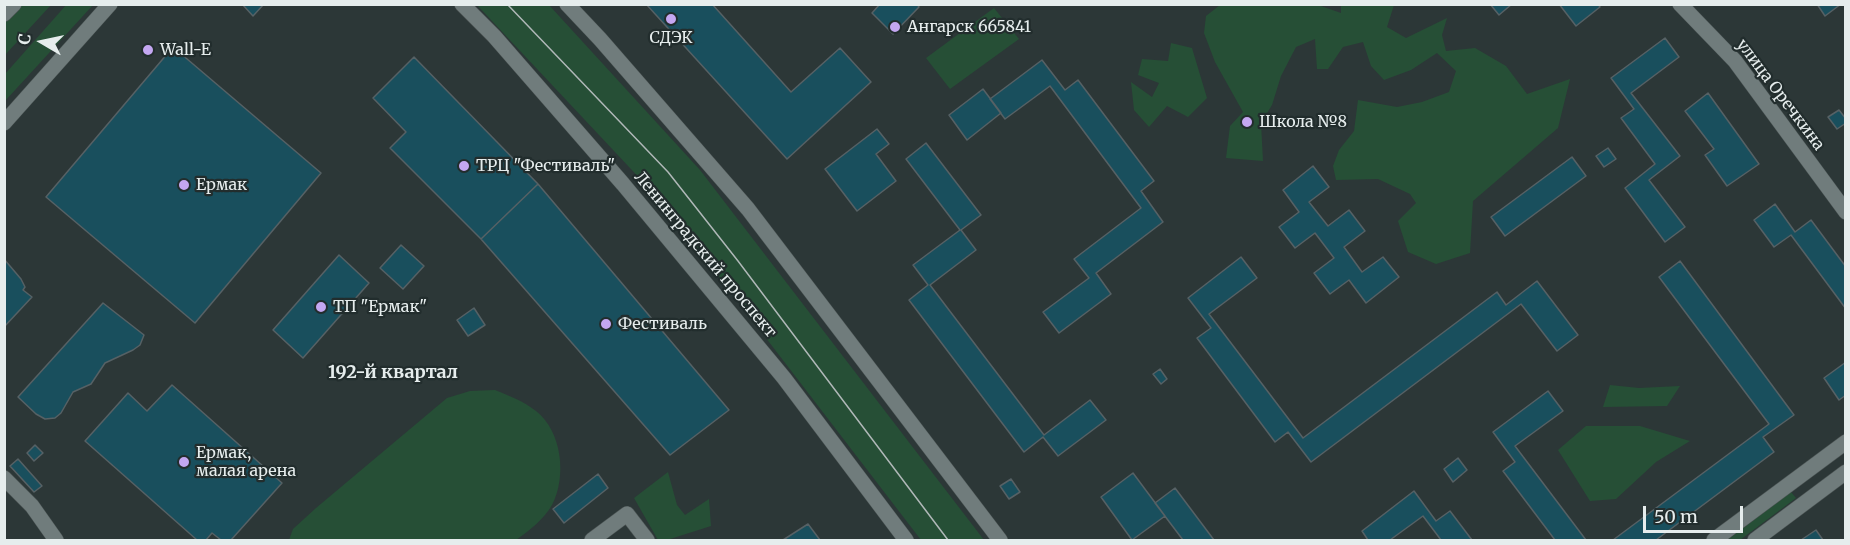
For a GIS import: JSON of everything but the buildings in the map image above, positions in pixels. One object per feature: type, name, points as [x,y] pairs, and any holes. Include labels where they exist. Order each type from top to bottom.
[{"type":"main road","points":[[4,15],[14,4]]},
{"type":"main road","points":[[4,123],[110,4]]},
{"type":"main road","name":"Ленинградский проспект","points":[[462,4],[494,36],[631,193],[784,378],[906,540]]},
{"type":"main road","points":[[567,4],[748,209],[1000,540]]},
{"type":"main road","name":"улица Оречкина","points":[[1680,4],[1735,61],[1845,212]]},
{"type":"main road","points":[[1714,540],[1845,442]]},
{"type":"main road","points":[[1755,540],[1845,472]]},
{"type":"main road","points":[[4,478],[32,506],[56,540]]},
{"type":"main road","points":[[1797,478],[1812,498]]},
{"type":"main road","points":[[592,540],[627,514],[647,540]]},
{"type":"green space","points":[[67,4],[93,5],[5,101],[5,74]]},
{"type":"green space","points":[[19,5],[51,5],[5,55],[4,21]]},
{"type":"green space","points":[[477,5],[549,5],[700,170],[984,540],[921,540],[660,200]]},
{"type":"green space","points":[[1220,5],[1318,5],[1341,13],[1341,5],[1394,5],[1387,27],[1406,38],[1447,18],[1442,35],[1446,51],[1475,48],[1506,66],[1527,94],[1570,79],[1558,128],[1473,201],[1470,253],[1436,264],[1408,252],[1398,221],[1416,203],[1410,194],[1378,179],[1336,180],[1333,166],[1339,150],[1354,131],[1358,100],[1397,107],[1422,102],[1449,92],[1456,71],[1437,53],[1411,70],[1384,80],[1371,66],[1363,42],[1343,47],[1328,69],[1317,69],[1315,39],[1296,47],[1281,76],[1272,105],[1261,123],[1263,161],[1226,158],[1230,126],[1243,112],[1215,62],[1204,33],[1206,16]]},
{"type":"green space","points":[[994,8],[1019,39],[950,89],[926,58]]},
{"type":"green space","points":[[1171,43],[1192,48],[1207,98],[1188,117],[1167,106],[1149,127],[1134,110],[1131,82],[1152,97],[1159,83],[1138,75],[1142,59],[1168,61]]},
{"type":"green space","points":[[1610,385],[1639,388],[1680,386],[1667,406],[1603,407]]},
{"type":"green space","points":[[495,390],[526,404],[545,420],[552,430],[559,455],[559,481],[552,505],[540,520],[516,540],[289,540],[293,529],[316,508],[447,398],[470,391]]},
{"type":"green space","points":[[1586,426],[1640,426],[1690,441],[1656,462],[1616,499],[1590,501],[1558,450]]},
{"type":"green space","points":[[668,472],[677,505],[685,515],[709,499],[711,526],[667,540],[658,540],[634,498]]},
{"type":"green space","points":[[1791,492],[1796,498],[1740,540],[1727,540]]},
{"type":"tram line","points":[[507,4],[668,172],[738,261],[948,540]]},
{"type":"place","name":"СДЭК","points":[[671,19]]},
{"type":"place","name":"Ангарск 665841","points":[[895,27]]},
{"type":"place","name":"Wall-E","points":[[148,50]]},
{"type":"place","name":"Школа №8","points":[[1247,122]]},
{"type":"place","name":"ТРЦ \"Фестиваль\"","points":[[464,166]]},
{"type":"place","name":"Ермак","points":[[184,185]]},
{"type":"place","name":"ТП \"Ермак\"","points":[[321,307]]},
{"type":"place","name":"Фестиваль","points":[[606,324]]},
{"type":"place","name":"Ермак, малая арена","points":[[184,462]]},
{"type":"district","name":"192-й квартал","points":[[393,373]]}]
